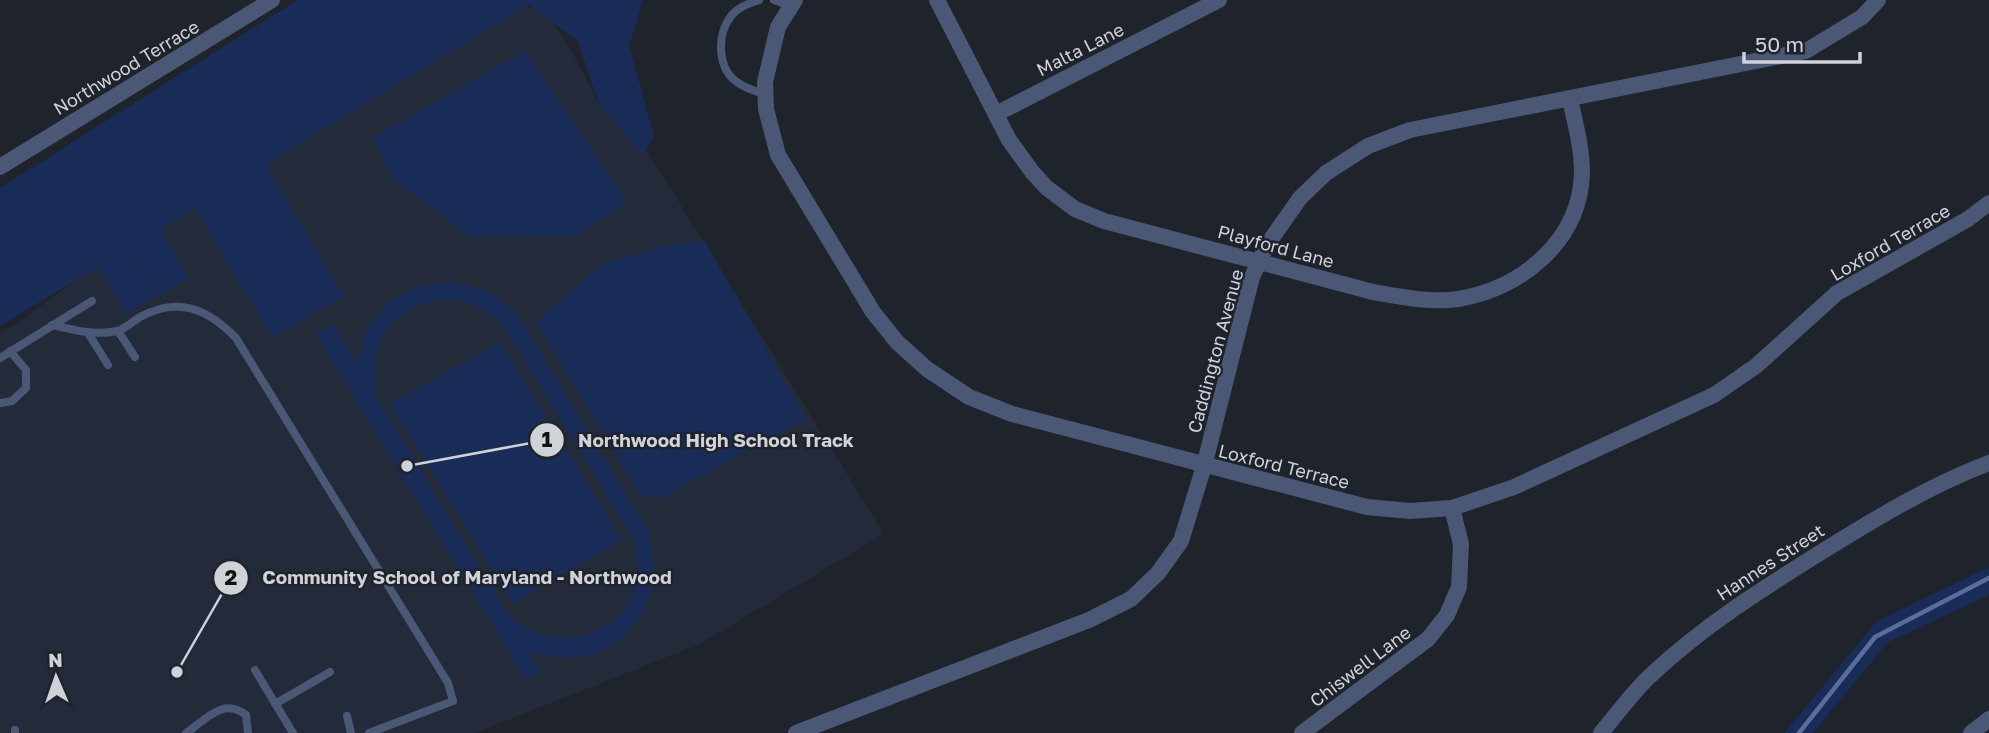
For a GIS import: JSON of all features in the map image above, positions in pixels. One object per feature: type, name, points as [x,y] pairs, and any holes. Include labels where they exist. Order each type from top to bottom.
[{"type":"street","name":"Northwood Terrace","points":[[0,167],[272,0]]},
{"type":"street","name":"Playford Lane","points":[[937,0],[1009,140],[1047,188],[1075,209],[1104,222],[1373,292],[1416,299],[1457,299],[1492,290],[1522,276],[1555,247],[1573,218],[1582,175],[1581,147],[1570,99]]},
{"type":"street","name":"Malta Lane","points":[[996,114],[1219,0]]},
{"type":"street","name":"Caddington Avenue","points":[[796,733],[1089,620],[1131,599],[1158,573],[1181,541],[1204,466],[1252,277],[1266,245],[1300,198],[1326,173],[1368,146],[1410,130],[1806,51],[1862,17],[1878,0]]},
{"type":"street","name":"Loxford Terrace","points":[[792,3],[778,27],[765,82],[766,109],[778,155],[873,312],[897,342],[927,369],[969,397],[1012,414],[1367,507],[1410,511],[1452,508],[1514,487],[1714,395],[1756,366],[1837,293],[1968,219],[1989,203]]},
{"type":"street","name":"Hannes Street","points":[[1601,733],[1648,678],[1697,635],[1737,605],[1878,516],[1989,463]]},
{"type":"street","name":"Chiswell Lane","points":[[1302,733],[1428,639],[1447,615],[1460,587],[1461,544],[1452,508]]},
{"type":"street","points":[[1971,733],[1989,719]]},
{"type":"lane","points":[[759,0],[743,5],[731,16],[722,35],[721,62],[738,84],[765,94]]},
{"type":"lane","points":[[774,0],[792,3]]},
{"type":"lane","points":[[0,358],[92,301]]},
{"type":"lane","points":[[52,326],[88,333],[118,331],[141,316],[164,307],[192,307],[219,320],[236,338],[448,683],[453,701],[369,733]]},
{"type":"lane","points":[[118,331],[135,357]]},
{"type":"lane","points":[[88,333],[108,365]]},
{"type":"lane","points":[[0,403],[12,401],[26,388],[26,370],[10,351]]},
{"type":"lane","points":[[255,670],[293,733]]},
{"type":"lane","points":[[275,704],[330,672]]},
{"type":"lane","points":[[186,733],[223,707],[236,707],[246,715],[248,733]]},
{"type":"lane","points":[[347,716],[351,733]]},
{"type":"shaded area","points":[[297,0],[643,0],[629,46],[654,136],[642,155],[599,104],[578,41],[528,5],[263,166],[266,165],[344,296],[272,338],[195,208],[160,229],[189,278],[159,296],[129,248],[157,296],[126,314],[98,267],[0,326],[0,188]]},
{"type":"shaded area","points":[[519,4],[547,13],[569,46],[599,104],[648,152],[884,534],[700,644],[475,733],[0,733],[0,333],[22,320],[96,265]]},
{"type":"shaded area","points":[[525,51],[627,203],[575,236],[471,237],[396,182],[372,138]]},
{"type":"shaded area","points":[[705,241],[806,419],[659,499],[639,493],[536,322],[600,265],[661,246]]},
{"type":"shaded area","points":[[450,281],[488,291],[516,312],[649,532],[655,579],[642,615],[621,639],[593,655],[561,658],[529,652],[540,672],[526,680],[315,333],[333,324],[357,364],[367,327],[389,302],[417,287]],"holes":[[[435,300],[471,304],[502,324],[634,540],[637,574],[628,605],[611,622],[589,634],[565,638],[547,636],[510,617],[378,400],[375,365],[383,336],[403,315]]]},
{"type":"shaded area","points":[[500,342],[622,540],[513,603],[390,404]]},
{"type":"shaded area","points":[[1989,567],[1989,595],[1887,643],[1813,733],[1784,733],[1877,621]]},
{"type":"waterway","points":[[1799,733],[1875,637],[1989,578]]},
{"type":"place","name":"Northwood High School Track","points":[[407,466]]},
{"type":"place","name":"Community School of Maryland - Northwood","points":[[177,672]]}]
